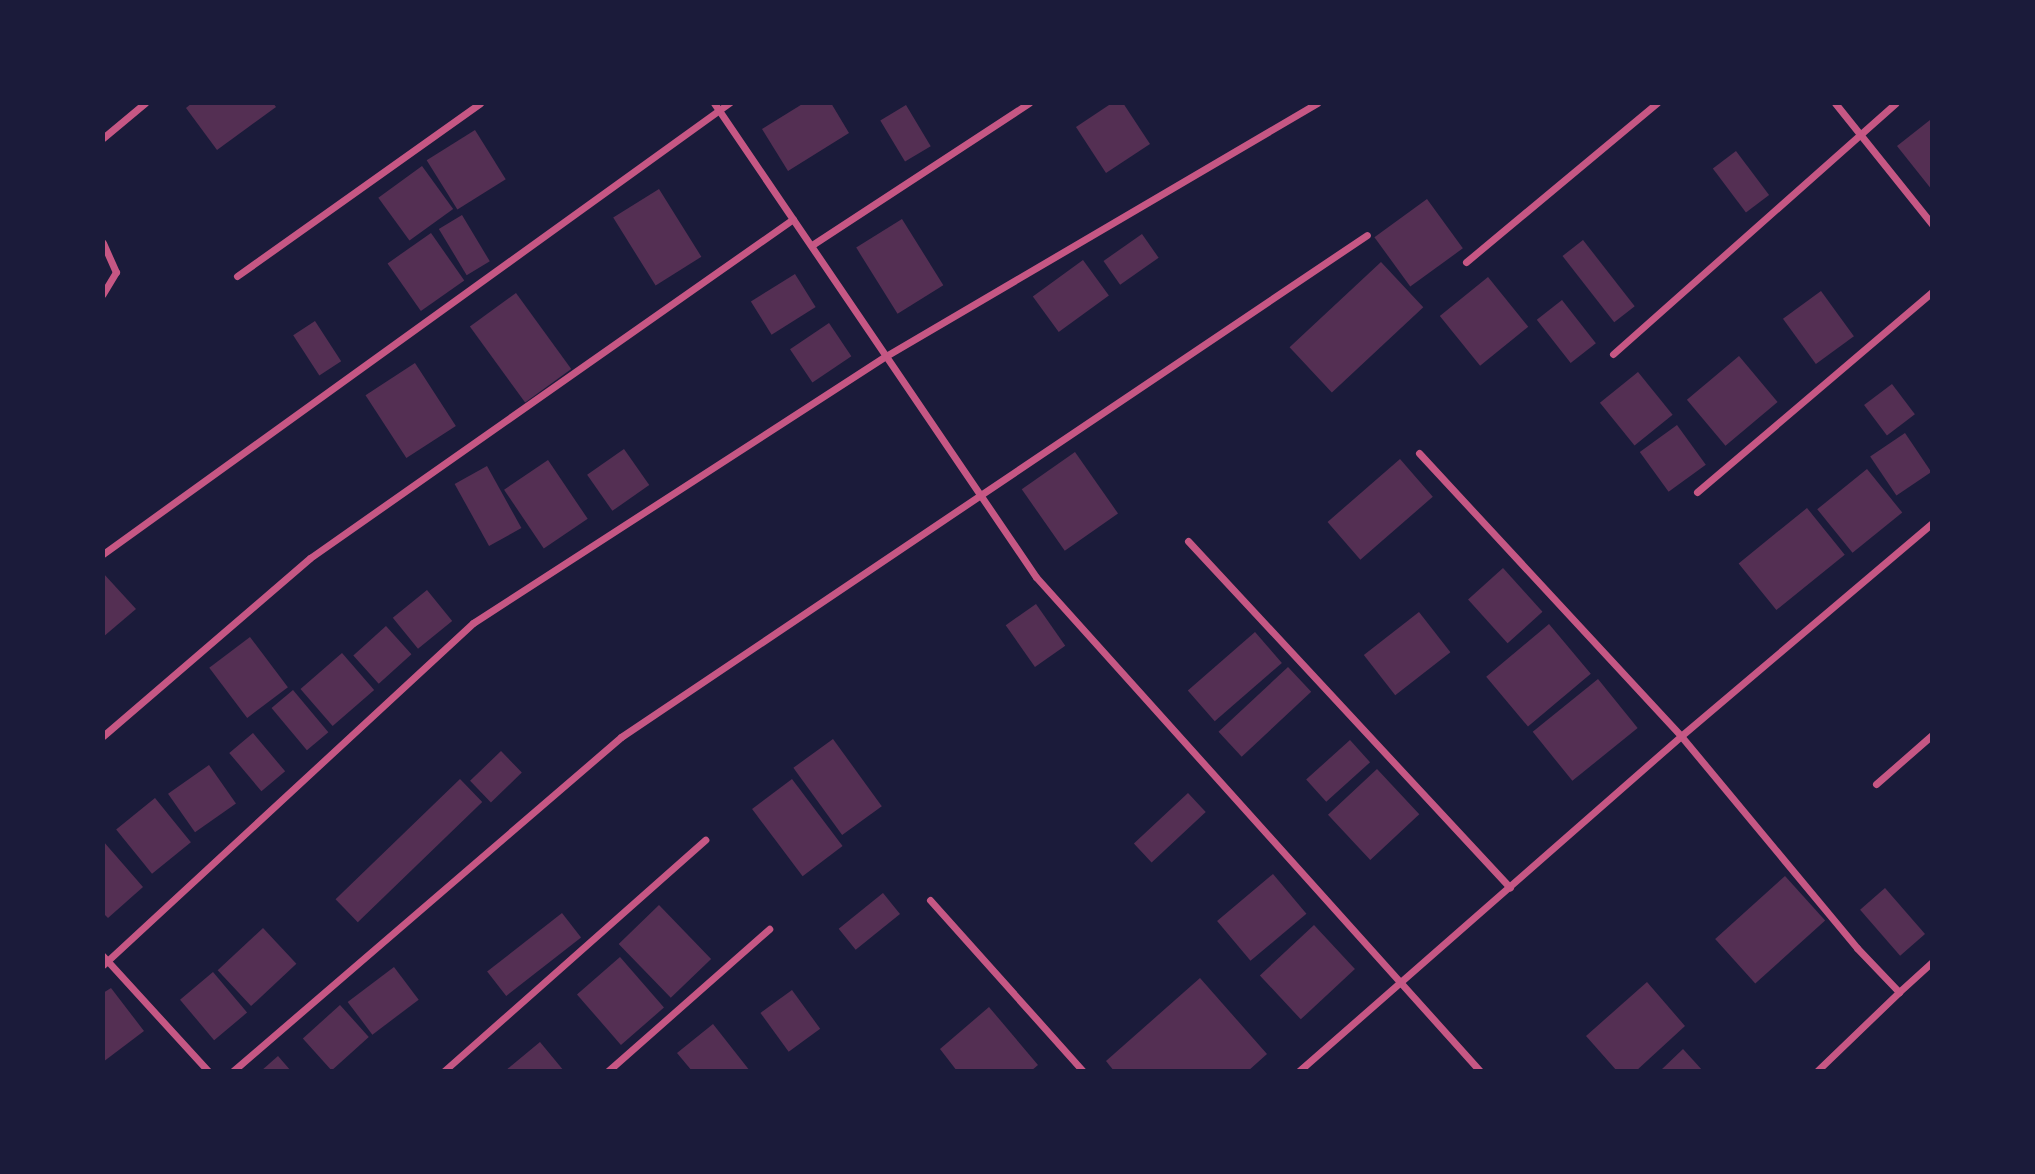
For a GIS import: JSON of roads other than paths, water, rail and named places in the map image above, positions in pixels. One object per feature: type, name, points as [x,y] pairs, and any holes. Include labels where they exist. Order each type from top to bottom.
[{"type":"street","points":[[103,138],[145,103]]},
{"type":"street","points":[[237,276],[480,103]]},
{"type":"street","points":[[103,554],[717,107],[729,103]]},
{"type":"street","points":[[812,245],[1029,103]]},
{"type":"street","points":[[208,1071],[105,961],[474,623],[886,356],[1317,103]]},
{"type":"street","points":[[1466,262],[1657,103]]},
{"type":"street","points":[[1835,103],[1932,224]]},
{"type":"street","points":[[1613,354],[1896,103]]},
{"type":"street","points":[[717,107],[1036,577],[1480,1071]]},
{"type":"street","points":[[103,736],[310,558],[793,219]]},
{"type":"street","points":[[233,1071],[621,737],[1367,235]]},
{"type":"street","points":[[103,243],[116,272],[103,294]]},
{"type":"street","points":[[1697,492],[1932,292]]},
{"type":"street","points":[[1419,453],[1681,736],[1857,948],[1899,992]]},
{"type":"street","points":[[1299,1071],[1681,736],[1932,523]]},
{"type":"street","points":[[1188,541],[1510,888]]},
{"type":"street","points":[[1876,784],[1932,735]]},
{"type":"street","points":[[444,1071],[705,840]]},
{"type":"street","points":[[930,900],[1083,1071]]},
{"type":"street","points":[[608,1071],[769,929]]},
{"type":"street","points":[[1817,1071],[1932,962]]}]
